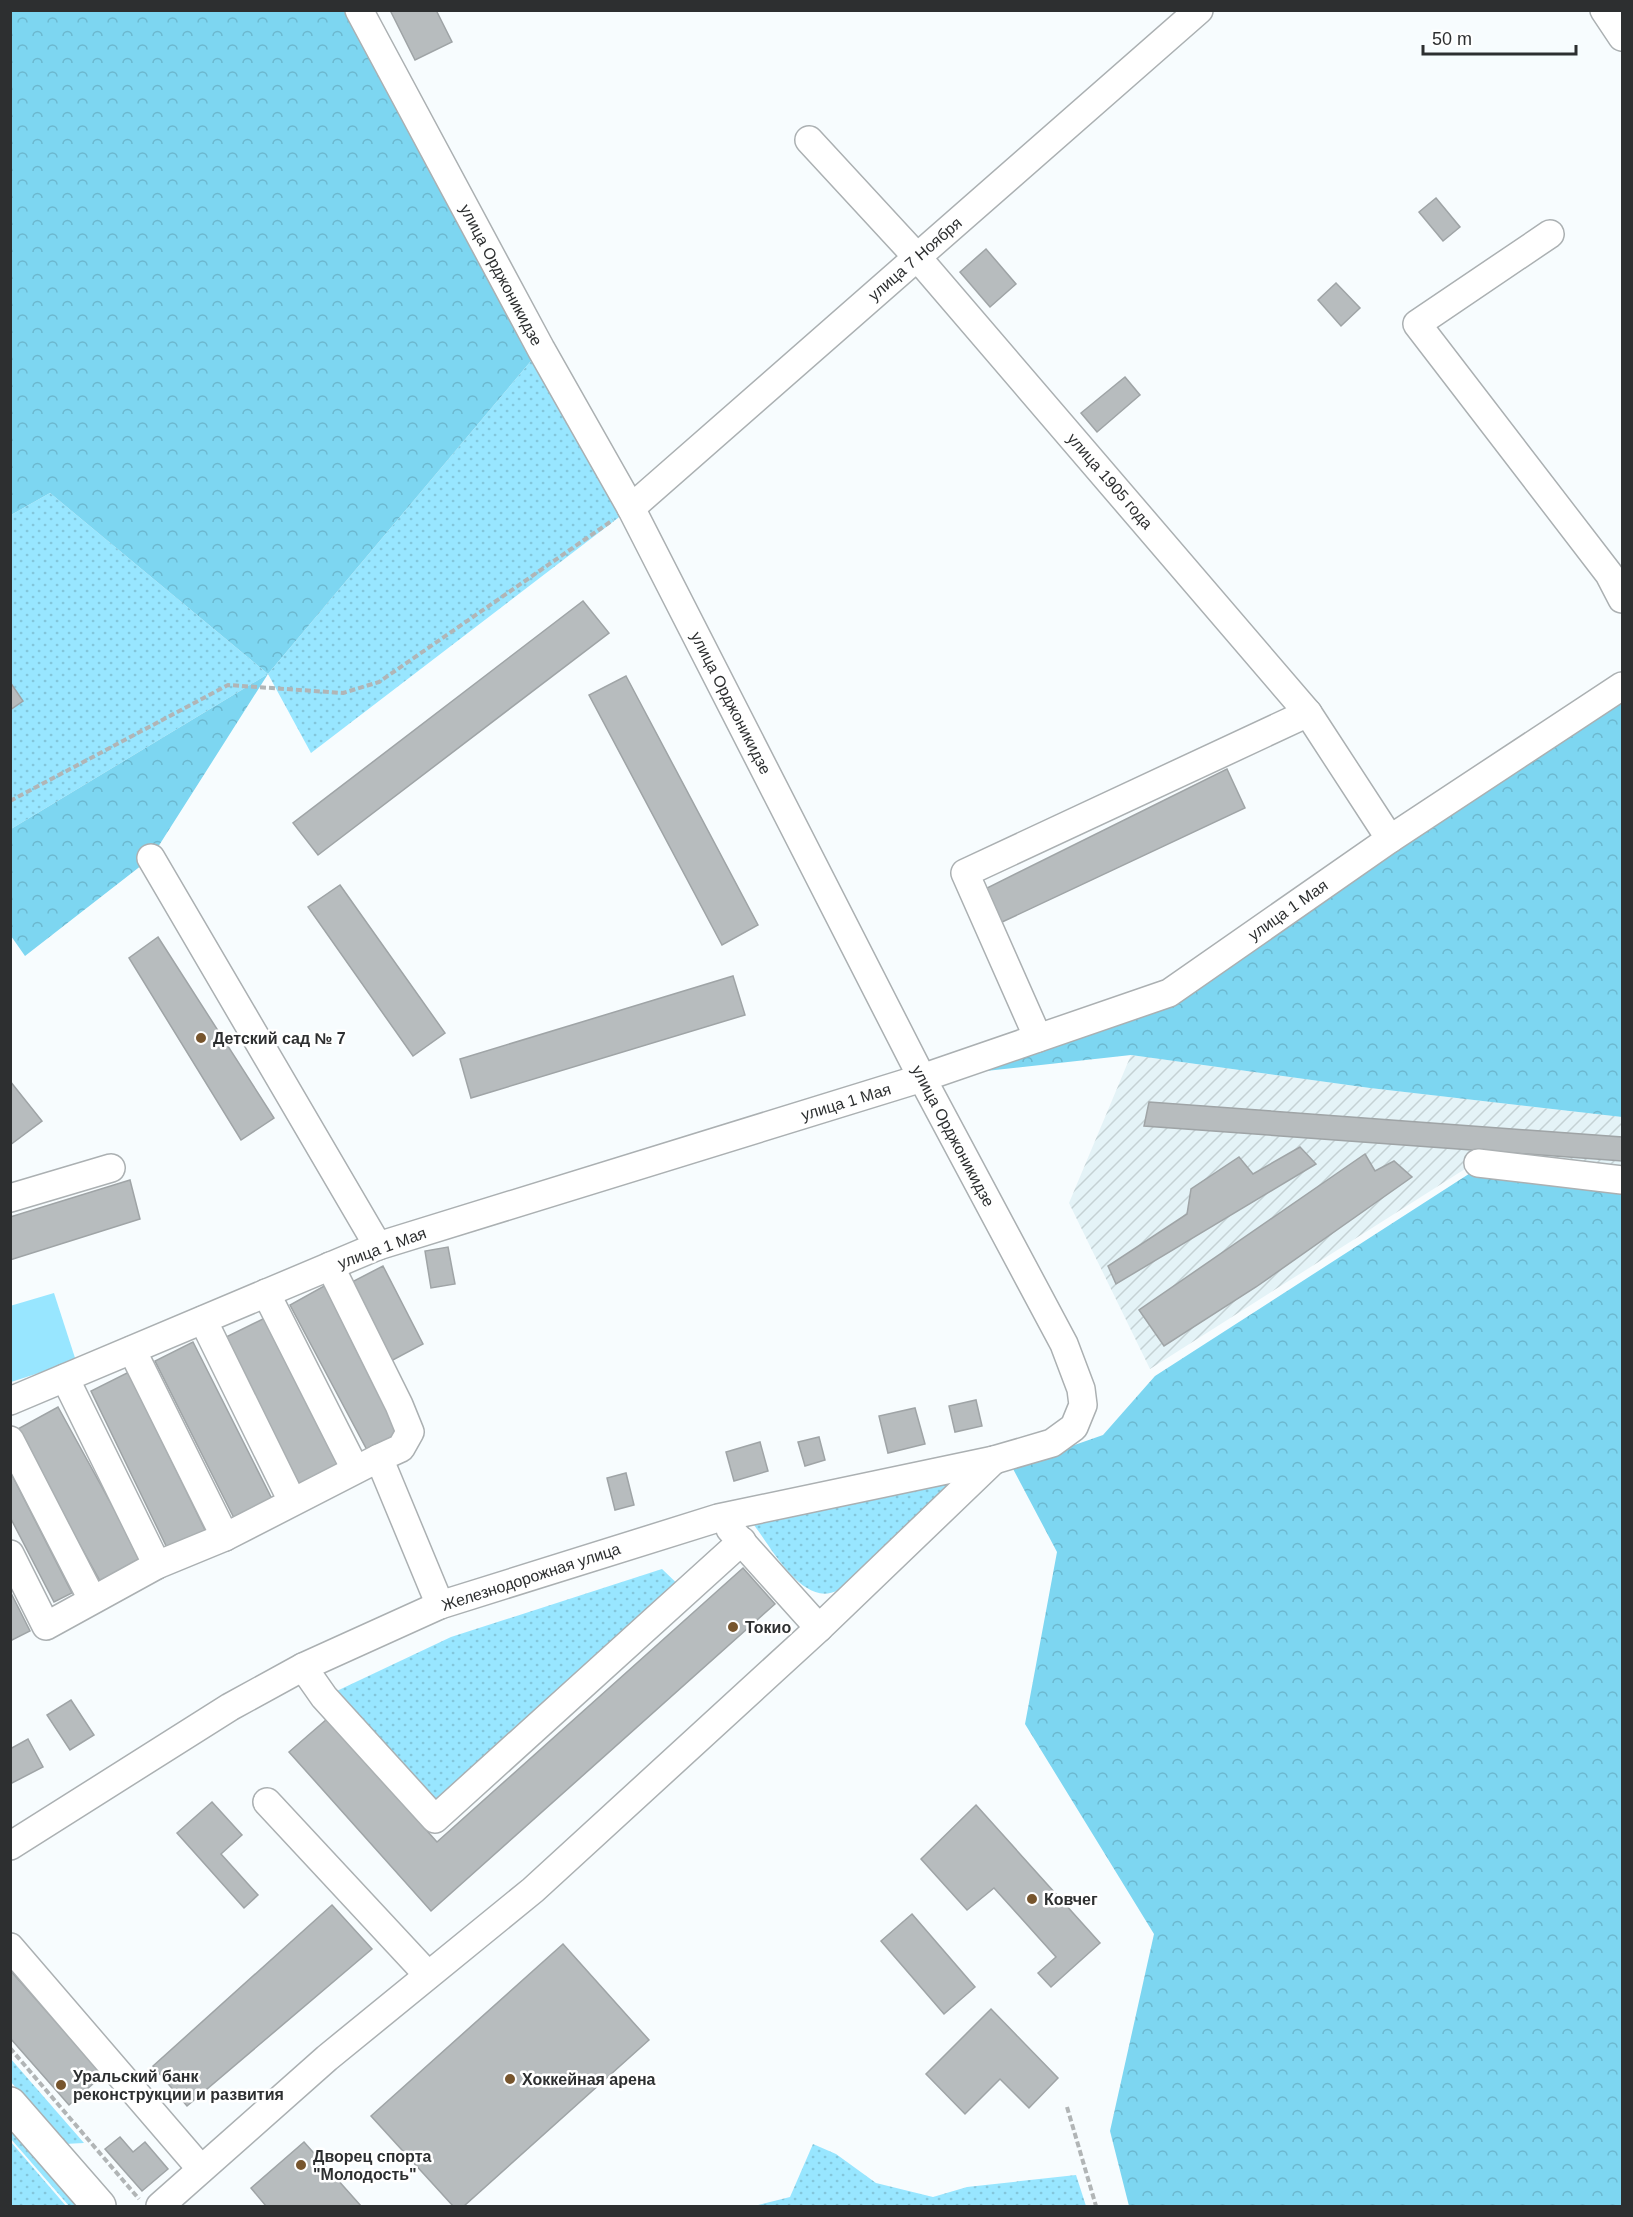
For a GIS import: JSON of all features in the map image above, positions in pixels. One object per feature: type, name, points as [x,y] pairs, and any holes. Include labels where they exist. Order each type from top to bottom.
[{"type":"main road","points":[[11,2107],[99,2206]]},
{"type":"street","name":"улица Орджоникидзе","points":[[359,10],[541,349],[631,508],[922,1078],[1064,1344],[1081,1389],[1083,1405]]},
{"type":"street","name":"улица 7 Ноября","points":[[631,508],[1199,10]]},
{"type":"street","points":[[1604,10],[1623,37]]},
{"type":"street","name":"улица 1905 года","points":[[809,140],[917,257],[1308,713],[1390,839]]},
{"type":"street","points":[[1550,234],[1417,324],[1609,573],[1623,599]]},
{"type":"street","name":"улица 1 Мая","points":[[10,1401],[378,1246],[922,1078],[1169,993],[1390,839],[1623,686]]},
{"type":"street","points":[[1038,1038],[965,873],[1308,713]]},
{"type":"street","points":[[151,858],[378,1246]]},
{"type":"street","points":[[1478,1163],[1623,1180]]},
{"type":"street","points":[[10,1198],[111,1168]]},
{"type":"street","points":[[10,1554],[46,1626],[157,1565],[225,1537],[367,1463],[401,1448],[410,1432],[399,1405],[330,1266]]},
{"type":"street","points":[[267,1293],[367,1463],[440,1605]]},
{"type":"street","points":[[203,1320],[292,1502]]},
{"type":"street","points":[[132,1350],[225,1537]]},
{"type":"street","points":[[65,1378],[157,1565]]},
{"type":"street","name":"Железнодорожная улица","points":[[10,1846],[230,1707],[303,1667],[440,1605],[718,1518],[994,1460],[1052,1443],[1074,1427],[1083,1405]]},
{"type":"street","points":[[10,1440],[92,1599]]},
{"type":"street","points":[[160,2206],[327,2058],[533,1890],[819,1628],[994,1460]]},
{"type":"street","points":[[718,1518],[742,1541],[819,1628]]},
{"type":"street","points":[[303,1667],[324,1697],[435,1819],[742,1541]]},
{"type":"street","points":[[267,1802],[428,1975]]},
{"type":"street","points":[[10,1947],[201,2169]]},
{"type":"path","points":[[10,801],[228,686],[344,693],[379,682],[631,508]]},
{"type":"path","points":[[10,2048],[145,2206]]},
{"type":"path","points":[[1067,2107],[1096,2206]]},
{"type":"shaded area","points":[[541,349],[631,508],[311,753],[268,674]]},
{"type":"shaded area","points":[[50,493],[268,674],[11,829],[11,515]]},
{"type":"shaded area","points":[[1131,1055],[1370,1088],[1622,1117],[1622,1179],[1476,1162],[1150,1369],[1069,1203]]},
{"type":"shaded area","points":[[54,1293],[76,1361],[11,1382],[10,1306]]},
{"type":"shaded area","points":[[974,1469],[838,1590],[825,1594],[813,1591],[790,1574],[754,1525],[760,1518]]},
{"type":"shaded area","points":[[662,1569],[686,1592],[435,1819],[324,1697],[451,1637]]},
{"type":"shaded area","points":[[10,2058],[84,2143],[64,2144],[11,2082]]},
{"type":"shaded area","points":[[10,2134],[19,2134],[82,2206],[69,2206],[11,2139]]},
{"type":"shaded area","points":[[11,2142],[66,2206],[11,2206]]},
{"type":"shaded area","points":[[813,2144],[836,2154],[876,2183],[933,2197],[967,2187],[1076,2175],[1086,2206],[754,2206],[790,2197]]},
{"type":"green space","points":[[11,11],[359,11],[541,349],[268,674],[50,493],[11,515]]},
{"type":"green space","points":[[268,674],[151,858],[25,956],[11,936],[11,829]]},
{"type":"green space","points":[[1622,686],[1622,1117],[1370,1088],[1131,1055],[922,1078],[1169,993]]},
{"type":"green space","points":[[1475,1170],[1622,1190],[1622,2206],[1129,2206],[1110,2131],[1154,1934],[1025,1724],[1057,1552],[1012,1467],[1103,1435],[1155,1376]]},
{"type":"building","points":[[390,10],[436,10],[452,42],[415,60]]},
{"type":"building","points":[[1436,198],[1460,227],[1443,241],[1419,212]]},
{"type":"building","points":[[986,249],[1016,284],[990,307],[960,272]]},
{"type":"building","points":[[1336,283],[1360,308],[1341,326],[1318,300]]},
{"type":"building","points":[[1125,377],[1140,395],[1097,432],[1081,413]]},
{"type":"building","points":[[583,601],[609,633],[318,855],[293,823]]},
{"type":"building","points":[[626,676],[758,925],[722,945],[589,695]]},
{"type":"building","points":[[10,682],[23,701],[10,710]]},
{"type":"building","points":[[1227,769],[1245,808],[1000,923],[983,890]]},
{"type":"building","points":[[340,885],[445,1033],[413,1056],[308,907]]},
{"type":"building","name":"Детский сад № 7","points":[[158,937],[274,1118],[241,1140],[129,958]]},
{"type":"building","points":[[733,976],[745,1015],[471,1098],[460,1059]]},
{"type":"building","points":[[10,1081],[42,1121],[10,1145]]},
{"type":"building","points":[[1149,1102],[1622,1137],[1622,1161],[1144,1126]]},
{"type":"building","points":[[1300,1147],[1316,1164],[1116,1284],[1108,1266],[1187,1214],[1191,1189],[1239,1157],[1253,1174]]},
{"type":"building","points":[[1365,1154],[1375,1171],[1394,1161],[1412,1177],[1256,1287],[1164,1346],[1139,1310]]},
{"type":"building","points":[[130,1180],[140,1219],[10,1260],[10,1217]]},
{"type":"building","points":[[448,1247],[455,1284],[431,1288],[425,1251]]},
{"type":"building","points":[[383,1266],[423,1344],[391,1361],[350,1283]]},
{"type":"building","points":[[326,1285],[403,1431],[367,1450],[290,1305]]},
{"type":"building","points":[[265,1318],[339,1467],[300,1486],[226,1337]]},
{"type":"building","points":[[193,1342],[272,1499],[234,1518],[155,1361]]},
{"type":"building","points":[[129,1372],[208,1536],[170,1554],[91,1391]]},
{"type":"building","points":[[976,1400],[982,1426],[955,1432],[949,1406]]},
{"type":"building","points":[[58,1407],[141,1558],[100,1581],[16,1430]]},
{"type":"building","points":[[915,1408],[925,1444],[888,1453],[879,1416]]},
{"type":"building","points":[[819,1437],[825,1460],[805,1466],[798,1442]]},
{"type":"building","points":[[760,1442],[768,1471],[734,1481],[726,1452]]},
{"type":"building","points":[[10,1471],[72,1593],[54,1602],[10,1517]]},
{"type":"building","points":[[626,1473],[634,1505],[615,1510],[607,1478]]},
{"type":"building","points":[[743,1568],[775,1604],[431,1911],[289,1752],[327,1719],[437,1842]]},
{"type":"building","points":[[10,1591],[30,1631],[12,1640],[10,1637]]},
{"type":"building","points":[[71,1700],[94,1735],[70,1750],[47,1715]]},
{"type":"building","points":[[28,1739],[43,1767],[10,1784],[10,1749]]},
{"type":"building","points":[[212,1802],[242,1835],[221,1854],[258,1895],[244,1908],[177,1833]]},
{"type":"building","name":"Ковчег","points":[[976,1805],[1100,1943],[1051,1987],[1038,1973],[1056,1957],[994,1888],[967,1910],[921,1859]]},
{"type":"building","points":[[332,1905],[372,1949],[187,2106],[153,2066]]},
{"type":"building","points":[[912,1914],[975,1987],[944,2014],[881,1941]]},
{"type":"building","points":[[563,1944],[649,2040],[464,2206],[453,2206],[371,2116]]},
{"type":"building","points":[[10,1970],[103,2075],[69,2105],[10,2038]]},
{"type":"building","points":[[991,2009],[1058,2078],[1029,2108],[1000,2079],[965,2114],[926,2074]]},
{"type":"building","points":[[120,2137],[133,2152],[145,2142],[168,2169],[142,2191],[105,2149]]},
{"type":"building","name":"Дворец спорта \"Молодость\"","points":[[304,2142],[361,2206],[266,2206],[251,2188]]},
{"type":"place","name":"Детский сад № 7","points":[[201,1038]]},
{"type":"place","name":"Токио","points":[[733,1627]]},
{"type":"place","name":"Ковчег","points":[[1032,1899]]},
{"type":"place","name":"Хоккейная арена","points":[[510,2079]]},
{"type":"place","name":"Уральский банк реконструкции и развития","points":[[61,2085]]},
{"type":"place","name":"Дворец спорта \"Молодость\"","points":[[301,2165]]}]
